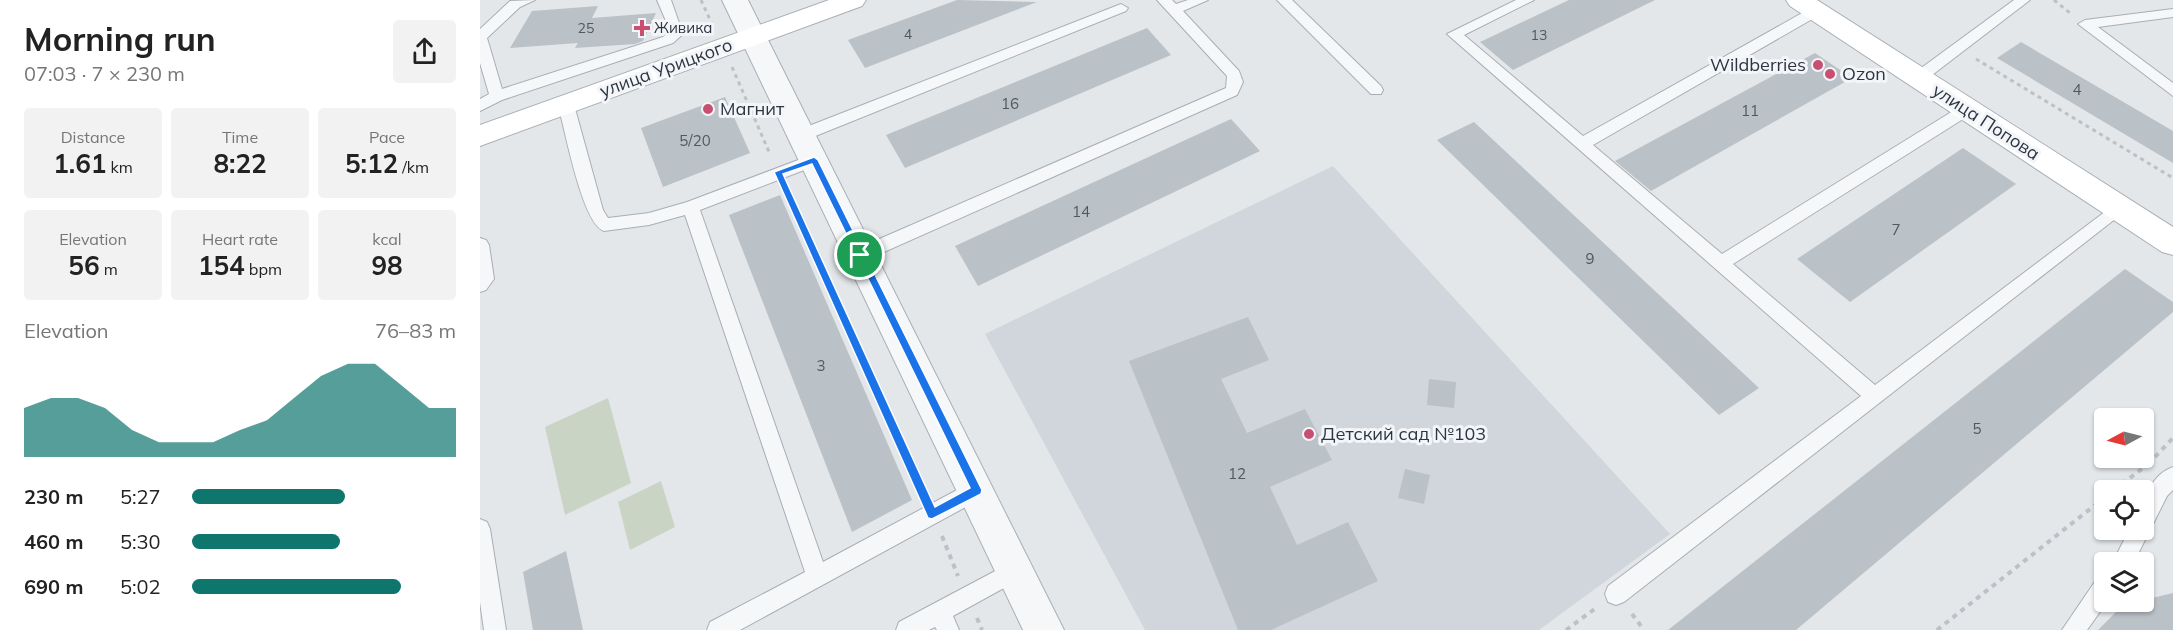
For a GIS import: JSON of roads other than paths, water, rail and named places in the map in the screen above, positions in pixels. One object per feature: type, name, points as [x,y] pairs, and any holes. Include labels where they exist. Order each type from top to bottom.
[{"type":"main road","name":"улица Урицкого","points":[[480,136],[853,0]]},
{"type":"main road","name":"улица Попова","points":[[1808,6],[2173,243]]},
{"type":"street","points":[[735,0],[1044,630]]},
{"type":"lane","points":[[496,96],[483,60],[480,37],[515,4],[528,0]]},
{"type":"lane","points":[[480,106],[496,96],[668,40],[676,34],[676,28],[664,0]]},
{"type":"lane","points":[[1169,5],[1201,0]]},
{"type":"lane","points":[[1284,0],[1376,90]]},
{"type":"lane","points":[[1527,0],[1454,34],[1874,396]]},
{"type":"lane","points":[[1918,78],[2023,0]]},
{"type":"lane","points":[[860,255],[1232,91],[1236,82],[1234,74],[1169,5]]},
{"type":"lane","points":[[1582,144],[1808,6]]},
{"type":"lane","points":[[566,105],[595,212],[604,225],[649,219],[691,207],[778,172],[808,148],[1121,8]]},
{"type":"lane","points":[[2173,14],[2085,24],[2173,91]]},
{"type":"lane","points":[[1720,264],[1966,110]]},
{"type":"lane","points":[[691,207],[818,576]]},
{"type":"lane","points":[[1616,594],[2120,209]]},
{"type":"lane","points":[[480,245],[485,279],[480,285]]},
{"type":"lane","points":[[2154,501],[2160,489],[2173,476]]},
{"type":"lane","points":[[718,630],[977,490]]},
{"type":"lane","points":[[480,529],[483,569],[495,630]]},
{"type":"lane","points":[[907,630],[944,621],[967,596],[1016,570]]},
{"type":"lane","points":[[2073,630],[2094,602]]},
{"type":"place","name":"Живика","points":[[642,28]]},
{"type":"place","name":"Wildberries","points":[[1818,65]]},
{"type":"place","name":"Ozon","points":[[1830,74]]},
{"type":"place","name":"Магнит","points":[[708,109]]},
{"type":"place","name":"Детский сад №103","points":[[1309,434]]}]
